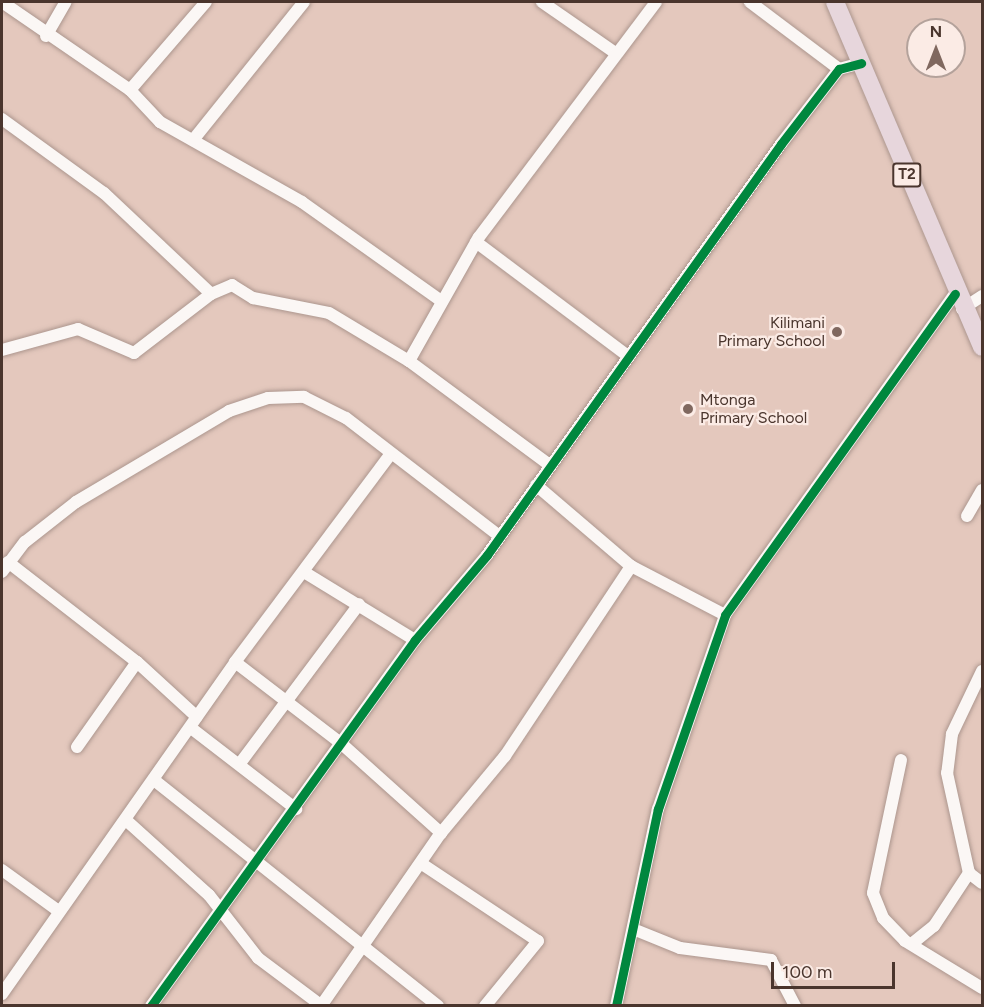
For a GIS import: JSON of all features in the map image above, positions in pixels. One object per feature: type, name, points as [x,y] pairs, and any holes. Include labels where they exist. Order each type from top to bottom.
[{"type":"highway","name":"T2","points":[[835,2],[959,301],[982,347]]},
{"type":"street","points":[[2,2],[46,36],[130,90],[160,122],[302,202],[440,300]]},
{"type":"street","points":[[46,36],[66,2]]},
{"type":"street","points":[[130,90],[206,2]]},
{"type":"street","points":[[193,140],[304,2]]},
{"type":"street","points":[[542,2],[614,52]]},
{"type":"street","points":[[409,361],[440,300],[476,242],[614,52],[656,2]]},
{"type":"street","points":[[750,2],[838,69]]},
{"type":"street","points":[[151,1005],[343,745],[416,640],[536,485],[548,464],[629,357],[838,69],[861,63]]},
{"type":"street","points":[[2,119],[104,193],[211,294]]},
{"type":"street","points":[[476,242],[629,357]]},
{"type":"street","points":[[2,350],[78,329],[134,352],[211,294],[232,285],[253,298],[329,313],[409,361],[548,464]]},
{"type":"street","points":[[616,1005],[658,809],[725,615],[959,301],[982,296]]},
{"type":"street","points":[[296,809],[194,723],[137,662],[4,567],[76,502],[250,401],[304,397],[346,418],[390,455],[498,535]]},
{"type":"street","points":[[2,994],[57,910],[127,821],[235,663],[390,455]]},
{"type":"street","points":[[536,485],[631,566],[725,615]]},
{"type":"street","points":[[967,516],[982,490]]},
{"type":"street","points":[[127,821],[221,911],[258,958],[322,1005],[422,864],[441,833],[505,756],[631,566]]},
{"type":"street","points":[[304,572],[416,640]]},
{"type":"street","points":[[241,762],[289,702],[359,604]]},
{"type":"street","points":[[77,747],[137,662]]},
{"type":"street","points":[[235,663],[343,745],[441,833]]},
{"type":"street","points":[[982,671],[952,734],[947,773],[969,873],[982,883]]},
{"type":"street","points":[[901,760],[873,892],[883,918],[905,941],[914,942],[982,985]]},
{"type":"street","points":[[154,780],[438,1005]]},
{"type":"street","points":[[422,864],[538,941],[485,1005]]},
{"type":"street","points":[[2,870],[57,910]]},
{"type":"street","points":[[914,942],[934,926],[969,873]]},
{"type":"street","points":[[633,929],[680,948],[771,960],[795,1005]]},
{"type":"cycle path","points":[[151,1006],[415,640],[487,555],[781,144],[839,69],[861,63]]},
{"type":"cycle path","points":[[616,1006],[658,809],[725,615],[955,294]]},
{"type":"place","name":"Kilimani Primary School","points":[[837,332]]},
{"type":"place","name":"Mtonga Primary School","points":[[688,409]]}]
